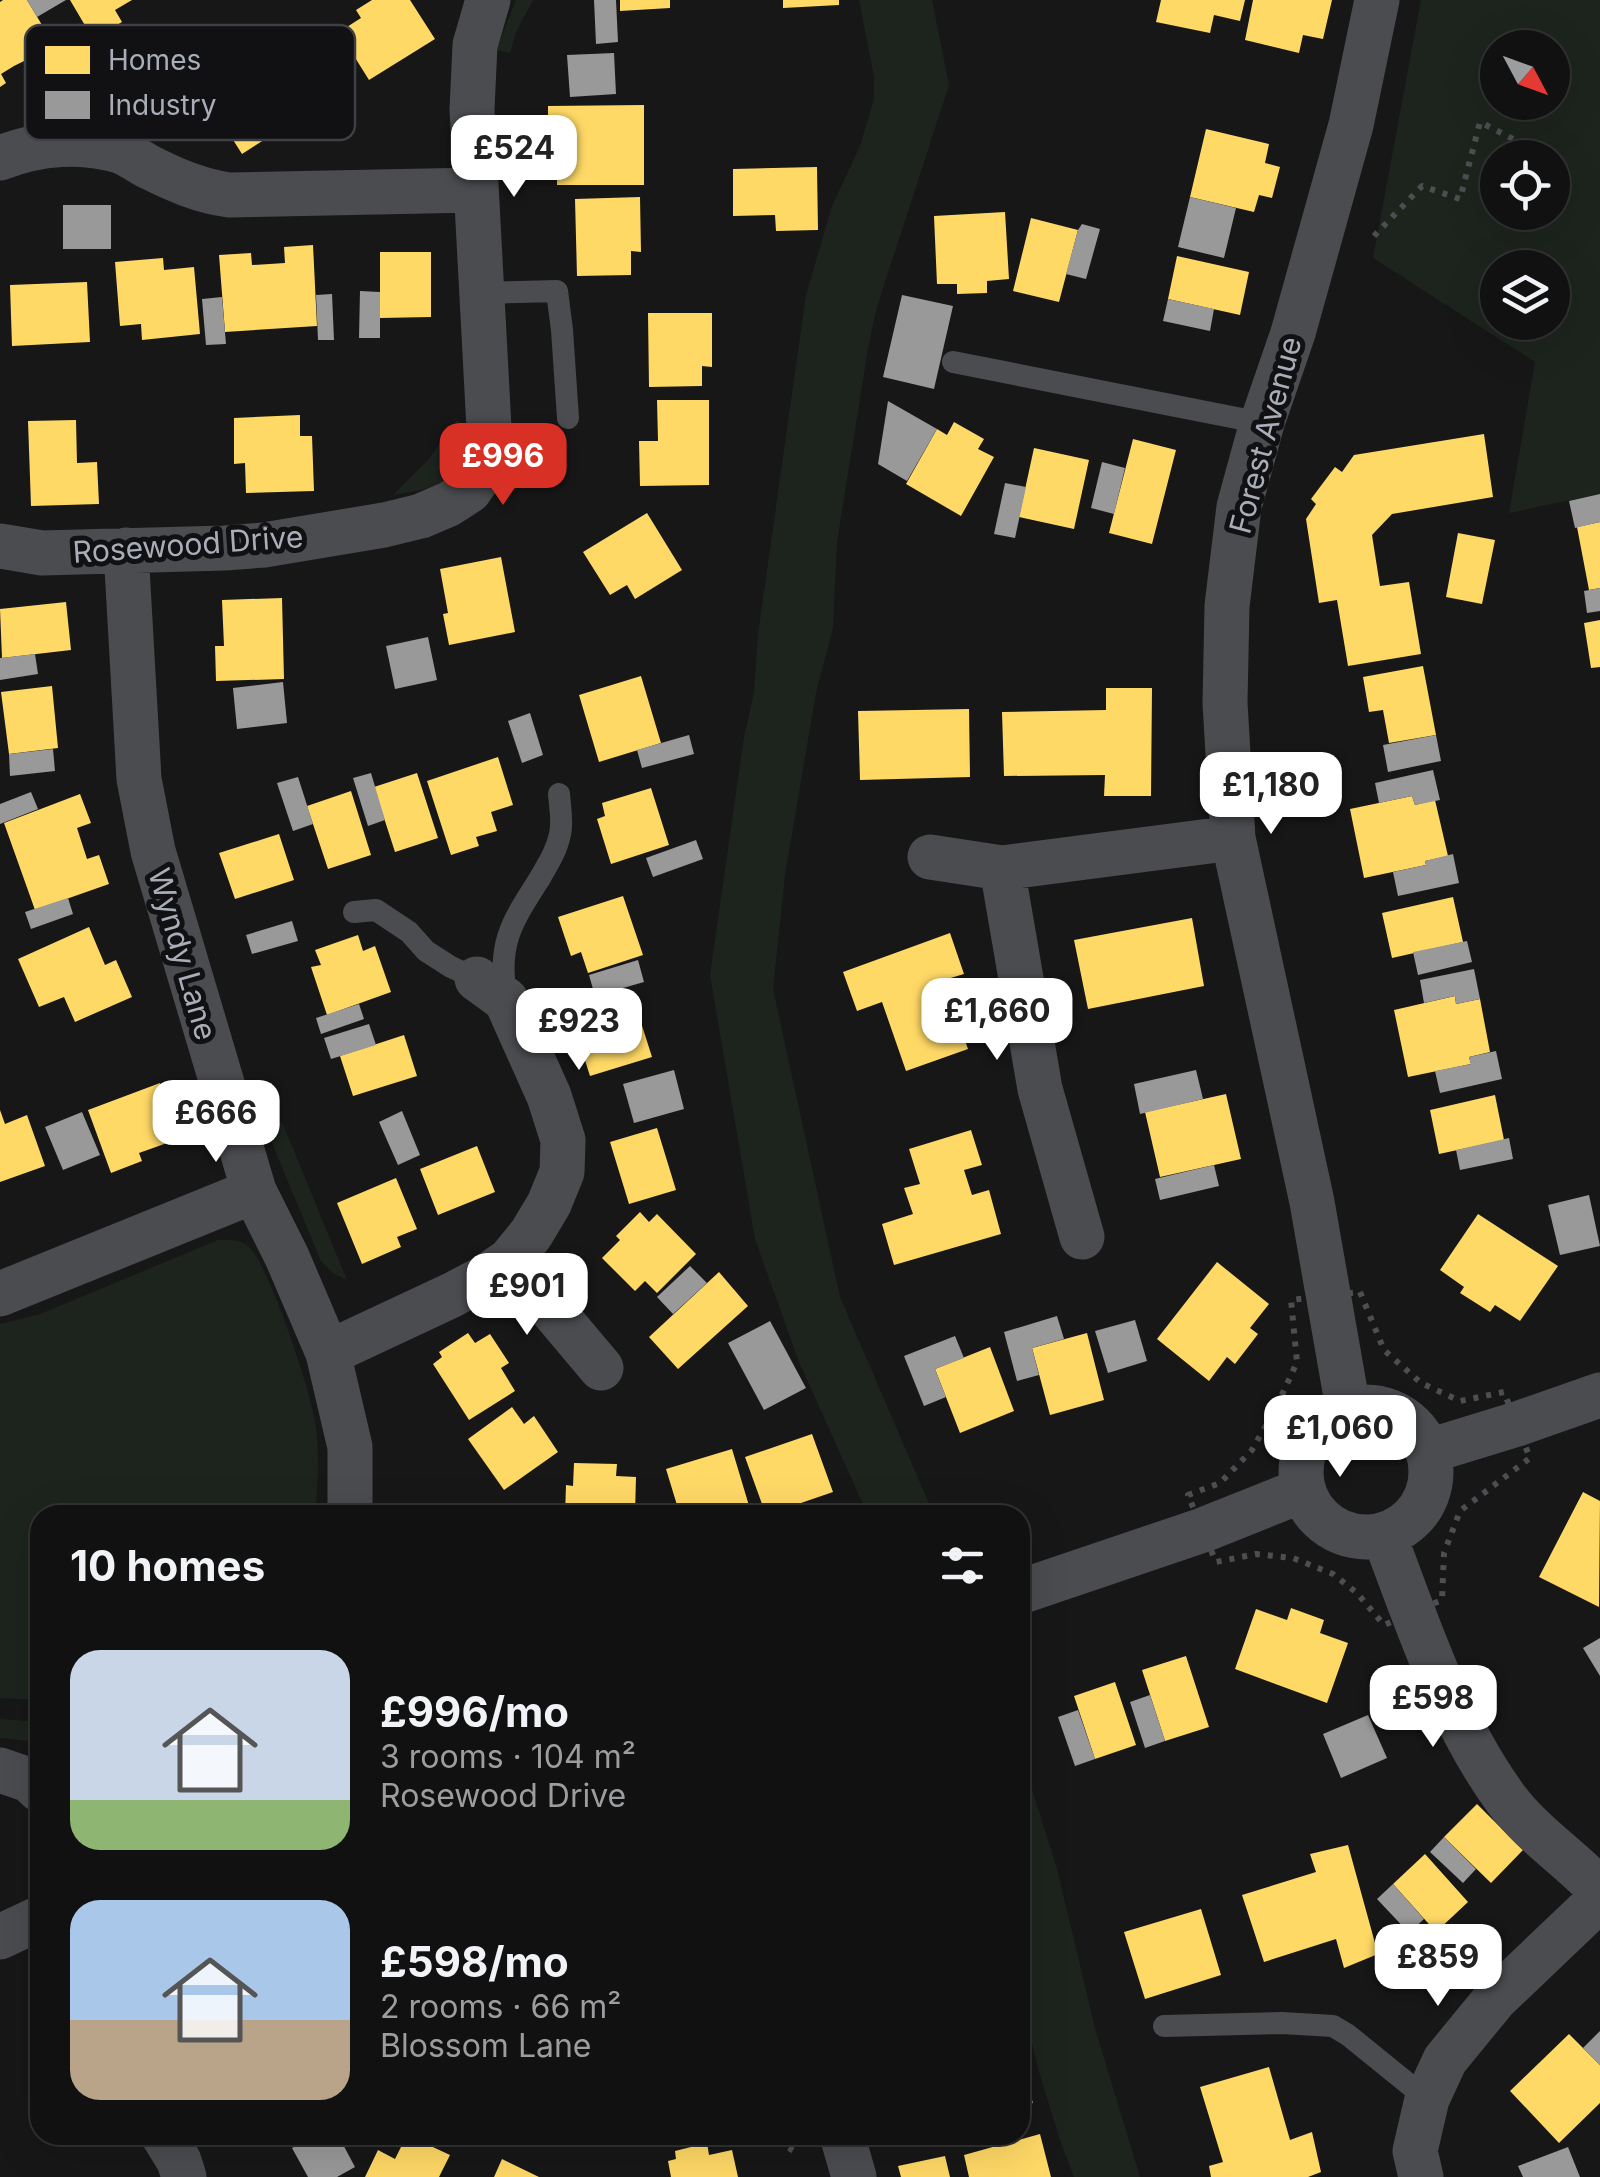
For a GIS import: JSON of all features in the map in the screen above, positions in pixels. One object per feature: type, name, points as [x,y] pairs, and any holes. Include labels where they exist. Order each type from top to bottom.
[{"type":"street","name":"Rosewood Drive","points":[[0,546],[42,553],[264,545],[421,516],[469,491],[482,472],[490,447],[472,78],[475,45],[488,0]]},
{"type":"street","name":"Forest Avenue","points":[[1348,1408],[1312,1202],[1233,838],[1225,703],[1228,606],[1239,507],[1351,125],[1377,0]]},
{"type":"street","points":[[0,158],[22,149],[87,145],[125,154],[203,192],[229,195],[476,190]]},
{"type":"street","name":"Wyndy Lane","points":[[126,550],[139,779],[153,851],[254,1191],[288,1257],[328,1353],[350,1447],[350,1505]]},
{"type":"street","points":[[930,857],[1002,868],[1233,838]]},
{"type":"street","points":[[1002,868],[1040,1090],[1082,1237]]},
{"type":"street","points":[[328,1353],[482,1280],[510,1260],[549,1204],[562,1172],[562,1140],[549,1096],[492,989]]},
{"type":"street","points":[[0,1294],[254,1191]]},
{"type":"street","points":[[510,1260],[601,1368]]},
{"type":"street","points":[[1429,1451],[1600,1395]]},
{"type":"street","points":[[1374,1407],[1396,1413],[1414,1427],[1429,1451],[1432,1478],[1424,1502],[1408,1522],[1384,1535],[1354,1537],[1333,1529],[1314,1512],[1303,1490],[1301,1461],[1311,1436],[1328,1418],[1348,1408],[1374,1407]]},
{"type":"street","points":[[1030,1589],[1202,1530],[1303,1490]]},
{"type":"street","points":[[1384,1535],[1447,1698],[1507,1800],[1549,1847],[1600,1890]]},
{"type":"street","points":[[0,1770],[30,1781]]},
{"type":"street","points":[[1420,2177],[1414,2151],[1427,2099],[1444,2060],[1495,1999],[1600,1899]]},
{"type":"street","points":[[0,1937],[30,1924]]},
{"type":"street","points":[[169,2145],[184,2177]]},
{"type":"street","points":[[845,2145],[854,2177]]},
{"type":"lane","points":[[480,293],[556,291],[568,418]]},
{"type":"lane","points":[[953,362],[1262,423]]},
{"type":"lane","points":[[354,912],[376,910],[409,932],[426,951],[492,989],[502,970],[504,943],[552,857],[561,832],[559,794]]},
{"type":"lane","points":[[1164,2026],[1332,2026],[1427,2099]]},
{"type":"path","points":[[1323,224],[1370,241],[1422,186],[1460,199],[1480,122],[1516,140]]},
{"type":"path","points":[[1360,1292],[1384,1350],[1421,1383],[1460,1400],[1504,1392]]},
{"type":"path","points":[[1188,1495],[1220,1483],[1252,1450],[1278,1406],[1297,1362],[1292,1300]]},
{"type":"path","points":[[1442,1600],[1444,1552],[1460,1511],[1530,1458]]},
{"type":"path","points":[[1216,1562],[1256,1554],[1293,1558],[1333,1574],[1357,1593],[1384,1625]]},
{"type":"shaded area","points":[[516,0],[533,0],[510,53],[496,50]]},
{"type":"shaded area","points":[[859,0],[932,0],[949,85],[876,310],[868,349],[837,542],[833,628],[816,693],[785,875],[773,989],[840,1297],[930,1505],[863,1505],[799,1362],[755,1239],[710,975],[744,737],[754,693],[758,634],[806,295],[832,206],[860,146],[874,99],[874,77]]},
{"type":"shaded area","points":[[1421,0],[1600,0],[1600,494],[1509,513],[1535,362],[1501,340],[1570,340],[1570,250],[1480,250],[1480,327],[1373,258]]},
{"type":"shaded area","points":[[458,419],[462,451],[455,472],[438,485],[393,495],[428,460]]},
{"type":"shaded area","points":[[254,1100],[283,1124],[347,1280],[321,1261]]},
{"type":"shaded area","points":[[218,1240],[248,1246],[266,1276],[306,1384],[318,1444],[316,1505],[30,1505],[30,1700],[0,1698],[0,1324],[40,1314]]},
{"type":"shaded area","points":[[0,1719],[30,1721],[30,1741],[0,1738]]},
{"type":"shaded area","points":[[1030,1783],[1057,1869],[1095,2028],[1140,2177],[1074,2177],[1030,2035]]},
{"type":"building: Homes","points":[[27,0],[42,25],[25,25],[25,60],[1,74],[6,83],[0,87],[0,2]]},
{"type":"building: Homes","points":[[70,0],[132,0],[115,10],[122,22],[117,25],[85,25]]},
{"type":"building: Homes","points":[[372,0],[410,0],[435,39],[369,80],[355,58],[355,25],[350,25],[361,18],[356,10]]},
{"type":"building: Homes","points":[[620,0],[670,0],[670,8],[620,11]]},
{"type":"building: Homes","points":[[783,0],[839,0],[839,5],[783,8]]},
{"type":"building: Homes","points":[[1161,0],[1245,0],[1240,21],[1214,15],[1210,33],[1156,22]]},
{"type":"building: Homes","points":[[1253,0],[1332,0],[1323,39],[1303,35],[1299,53],[1245,40]]},
{"type":"building: Homes","points":[[644,105],[644,185],[557,185],[557,141],[548,142],[548,106]]},
{"type":"building: Homes","points":[[1206,129],[1269,144],[1265,163],[1280,167],[1272,198],[1259,195],[1254,212],[1190,197]]},
{"type":"building: Homes","points":[[233,140],[264,140],[242,154]]},
{"type":"building: Homes","points":[[817,167],[818,230],[776,231],[775,215],[733,216],[733,169]]},
{"type":"building: Homes","points":[[640,197],[641,252],[631,251],[631,275],[577,276],[575,199]]},
{"type":"building: Homes","points":[[1005,212],[1009,279],[987,281],[987,293],[957,294],[957,284],[937,284],[934,216]]},
{"type":"building: Homes","points":[[1031,218],[1078,230],[1059,302],[1013,291]]},
{"type":"building: Homes","points":[[313,245],[317,326],[225,332],[219,255],[251,253],[252,265],[285,263],[284,247]]},
{"type":"building: Homes","points":[[380,252],[431,252],[431,317],[380,318]]},
{"type":"building: Homes","points":[[1177,256],[1249,272],[1240,315],[1168,299]]},
{"type":"building: Homes","points":[[163,258],[164,270],[194,267],[200,334],[142,340],[141,324],[120,326],[115,262]]},
{"type":"building: Homes","points":[[87,282],[90,342],[12,346],[10,285]]},
{"type":"building: Homes","points":[[648,313],[712,313],[712,367],[702,366],[702,386],[649,387]]},
{"type":"building: Homes","points":[[657,400],[709,400],[709,485],[640,486],[639,441],[658,441]]},
{"type":"building: Homes","points":[[300,415],[300,436],[312,436],[314,491],[246,493],[245,463],[234,464],[234,418]]},
{"type":"building: Homes","points":[[76,420],[77,463],[97,462],[99,504],[31,506],[28,421]]},
{"type":"building: Homes","points":[[954,422],[984,439],[978,449],[994,457],[961,516],[906,484],[937,429],[947,435]]},
{"type":"building: Homes","points":[[1484,434],[1493,497],[1392,514],[1372,535],[1380,586],[1409,582],[1421,654],[1348,666],[1337,600],[1319,603],[1306,519],[1316,504],[1311,499],[1335,467],[1342,472],[1354,455]]},
{"type":"building: Homes","points":[[1133,439],[1176,450],[1152,544],[1109,533]]},
{"type":"building: Homes","points":[[1034,448],[1089,460],[1074,529],[1019,517]]},
{"type":"building: Homes","points":[[647,513],[682,570],[635,599],[627,585],[610,595],[583,552]]},
{"type":"building: Homes","points":[[1600,522],[1600,588],[1589,590],[1577,527]]},
{"type":"building: Homes","points":[[1458,533],[1495,540],[1482,604],[1446,597]]},
{"type":"building: Homes","points":[[501,557],[515,632],[449,645],[440,569]]},
{"type":"building: Homes","points":[[282,598],[284,679],[216,681],[215,646],[224,646],[222,600]]},
{"type":"building: Homes","points":[[66,602],[71,650],[2,658],[0,609]]},
{"type":"building: Homes","points":[[1600,620],[1600,667],[1591,668],[1584,623]]},
{"type":"building: Homes","points":[[1423,666],[1436,735],[1389,743],[1383,710],[1369,712],[1363,677]]},
{"type":"building: Homes","points":[[641,676],[661,743],[599,762],[579,695]]},
{"type":"building: Homes","points":[[52,686],[58,748],[9,754],[1,692]]},
{"type":"building: Homes","points":[[1106,688],[1152,688],[1151,796],[1104,796],[1105,775],[1004,776],[1002,712],[1106,710]]},
{"type":"building: Homes","points":[[969,709],[970,777],[860,780],[858,711]]},
{"type":"building: Homes","points":[[498,757],[513,805],[491,812],[497,831],[476,837],[479,846],[451,855],[427,781]]},
{"type":"building: Homes","points":[[417,773],[438,838],[395,852],[374,787]]},
{"type":"building: Homes","points":[[651,788],[669,845],[611,864],[597,819],[605,816],[602,803]]},
{"type":"building: Homes","points":[[351,791],[371,855],[328,869],[307,806]]},
{"type":"building: Homes","points":[[80,794],[91,823],[77,828],[87,859],[99,855],[109,884],[35,910],[4,823]]},
{"type":"building: Homes","points":[[1412,796],[1415,805],[1435,800],[1448,856],[1425,861],[1426,865],[1364,878],[1350,809]]},
{"type":"building: Homes","points":[[279,834],[294,880],[235,899],[219,853]]},
{"type":"building: Homes","points":[[623,896],[643,955],[588,973],[581,952],[571,956],[558,917]]},
{"type":"building: Homes","points":[[1453,897],[1463,942],[1392,958],[1382,913]]},
{"type":"building: Homes","points":[[1192,918],[1204,986],[1088,1009],[1074,940]]},
{"type":"building: Homes","points":[[89,927],[105,965],[116,960],[132,997],[75,1022],[64,997],[39,1007],[18,959]]},
{"type":"building: Homes","points":[[950,933],[964,974],[944,980],[968,1049],[906,1071],[882,1002],[857,1011],[843,972]]},
{"type":"building: Homes","points":[[358,935],[363,951],[375,946],[391,992],[327,1015],[311,967],[321,965],[315,950]]},
{"type":"building: Homes","points":[[631,991],[652,1057],[590,1076],[569,1010]]},
{"type":"building: Homes","points":[[1455,996],[1456,1004],[1480,999],[1490,1052],[1469,1057],[1471,1064],[1408,1077],[1394,1010]]},
{"type":"building: Homes","points":[[404,1035],[417,1076],[353,1096],[340,1056]]},
{"type":"building: Homes","points":[[160,1083],[181,1138],[139,1153],[142,1161],[111,1173],[88,1110]]},
{"type":"building: Homes","points":[[1226,1094],[1241,1159],[1160,1177],[1145,1112]]},
{"type":"building: Homes","points":[[1495,1095],[1504,1140],[1439,1154],[1430,1110]]},
{"type":"building: Homes","points":[[0,1110],[5,1124],[27,1115],[45,1166],[0,1182]]},
{"type":"building: Homes","points":[[657,1128],[676,1190],[629,1204],[610,1142]]},
{"type":"building: Homes","points":[[971,1130],[982,1165],[964,1170],[972,1195],[989,1190],[1001,1234],[894,1265],[882,1224],[913,1214],[904,1188],[920,1184],[909,1149]]},
{"type":"building: Homes","points":[[477,1146],[495,1192],[438,1215],[420,1169]]},
{"type":"building: Homes","points":[[396,1178],[417,1229],[397,1237],[401,1247],[362,1264],[337,1203]]},
{"type":"building: Homes","points":[[640,1212],[649,1222],[657,1214],[696,1254],[657,1293],[645,1281],[635,1291],[602,1258],[620,1240],[616,1236]]},
{"type":"building: Homes","points":[[1478,1214],[1558,1266],[1520,1321],[1495,1305],[1490,1312],[1460,1293],[1464,1287],[1440,1270]]},
{"type":"building: Homes","points":[[1217,1262],[1269,1304],[1250,1328],[1258,1334],[1235,1364],[1227,1357],[1209,1381],[1157,1339]]},
{"type":"building: Homes","points":[[719,1272],[748,1306],[678,1369],[649,1337]]},
{"type":"building: Homes","points":[[468,1333],[475,1343],[490,1334],[509,1363],[501,1368],[515,1391],[469,1420],[433,1364],[442,1357],[439,1352]]},
{"type":"building: Homes","points":[[1087,1333],[1104,1400],[1050,1415],[1032,1348]]},
{"type":"building: Homes","points":[[990,1347],[1014,1411],[960,1433],[935,1369]]},
{"type":"building: Homes","points":[[512,1407],[524,1424],[534,1416],[558,1452],[504,1490],[468,1439]]},
{"type":"building: Homes","points":[[812,1434],[833,1492],[795,1505],[762,1505],[745,1457]]},
{"type":"building: Homes","points":[[732,1449],[749,1505],[677,1505],[666,1469]]},
{"type":"building: Homes","points":[[574,1463],[617,1464],[616,1476],[636,1477],[635,1505],[565,1505],[566,1485],[573,1486]]},
{"type":"building: Homes","points":[[1583,1492],[1600,1501],[1599,1607],[1539,1577]]},
{"type":"building: Homes","points":[[1291,1608],[1324,1620],[1320,1633],[1348,1643],[1327,1703],[1235,1669],[1256,1609],[1287,1620]]},
{"type":"building: Homes","points":[[1186,1656],[1209,1727],[1165,1741],[1142,1670]]},
{"type":"building: Homes","points":[[1115,1682],[1136,1745],[1095,1759],[1074,1696]]},
{"type":"building: Homes","points":[[1477,1804],[1523,1850],[1491,1883],[1444,1837]]},
{"type":"building: Homes","points":[[1348,1845],[1378,1954],[1344,1968],[1336,1939],[1264,1962],[1242,1895],[1316,1872],[1310,1854]]},
{"type":"building: Homes","points":[[1425,1854],[1468,1902],[1436,1932],[1393,1884]]},
{"type":"building: Homes","points":[[1201,1909],[1221,1975],[1145,1999],[1124,1932]]},
{"type":"building: Homes","points":[[1569,2034],[1600,2065],[1600,2103],[1559,2143],[1510,2091]]},
{"type":"building: Homes","points":[[1269,2067],[1290,2140],[1312,2132],[1321,2172],[1308,2177],[1211,2177],[1209,2166],[1223,2162],[1200,2087]]},
{"type":"building: Homes","points":[[1040,2134],[1051,2177],[969,2177],[964,2155],[1000,2145],[1030,2145],[1030,2137]]},
{"type":"building: Homes","points":[[402,2145],[428,2145],[450,2155],[439,2177],[365,2177],[378,2150],[395,2159]]},
{"type":"building: Homes","points":[[699,2145],[707,2145],[709,2155],[732,2150],[738,2177],[671,2177],[668,2161],[676,2159],[675,2151]]},
{"type":"building: Homes","points":[[945,2156],[950,2177],[901,2177],[898,2166]]},
{"type":"building: Homes","points":[[502,2159],[539,2177],[494,2177]]},
{"type":"building: Industry","points":[[27,0],[66,0],[37,17]]},
{"type":"building: Industry","points":[[594,0],[616,0],[618,42],[596,44]]},
{"type":"building: Industry","points":[[614,53],[616,94],[570,97],[567,55]]},
{"type":"building: Industry","points":[[1190,197],[1236,208],[1224,258],[1178,247]]},
{"type":"building: Industry","points":[[63,205],[111,205],[111,249],[63,249]]},
{"type":"building: Industry","points":[[1082,224],[1100,229],[1086,279],[1066,274]]},
{"type":"building: Industry","points":[[360,291],[380,292],[380,338],[359,338]]},
{"type":"building: Industry","points":[[332,294],[334,340],[318,340],[316,295]]},
{"type":"building: Industry","points":[[902,295],[953,306],[934,389],[883,377]]},
{"type":"building: Industry","points":[[222,297],[226,344],[206,345],[202,299]]},
{"type":"building: Industry","points":[[1168,299],[1214,309],[1210,331],[1163,321]]},
{"type":"building: Industry","points":[[888,401],[937,429],[907,481],[878,464]]},
{"type":"building: Industry","points":[[1102,462],[1125,468],[1114,514],[1091,508]]},
{"type":"building: Industry","points":[[1005,483],[1026,487],[1015,538],[994,534]]},
{"type":"building: Industry","points":[[1600,494],[1600,522],[1575,528],[1569,501]]},
{"type":"building: Industry","points":[[1600,588],[1600,611],[1587,613],[1584,591]]},
{"type":"building: Industry","points":[[428,637],[437,680],[395,689],[386,646]]},
{"type":"building: Industry","points":[[35,654],[38,674],[0,680],[0,658]]},
{"type":"building: Industry","points":[[283,682],[287,723],[237,729],[233,688]]},
{"type":"building: Industry","points":[[530,713],[543,755],[522,763],[508,721]]},
{"type":"building: Industry","points":[[689,735],[694,754],[642,768],[637,750]]},
{"type":"building: Industry","points":[[1436,735],[1441,761],[1388,772],[1383,745]]},
{"type":"building: Industry","points":[[53,749],[55,771],[10,776],[9,754]]},
{"type":"building: Industry","points":[[1433,770],[1440,800],[1415,805],[1412,796],[1379,803],[1375,783]]},
{"type":"building: Industry","points":[[371,773],[385,820],[368,826],[353,778]]},
{"type":"building: Industry","points":[[298,777],[313,824],[293,831],[277,783]]},
{"type":"building: Industry","points":[[31,792],[38,809],[0,824],[0,804]]},
{"type":"building: Industry","points":[[696,840],[703,859],[653,877],[646,858]]},
{"type":"building: Industry","points":[[1453,854],[1459,883],[1398,896],[1393,872]]},
{"type":"building: Industry","points":[[68,898],[73,914],[31,929],[25,912]]},
{"type":"building: Industry","points":[[292,921],[298,941],[252,954],[246,935]]},
{"type":"building: Industry","points":[[1467,941],[1472,962],[1418,975],[1413,952]]},
{"type":"building: Industry","points":[[638,960],[644,982],[595,996],[589,975]]},
{"type":"building: Industry","points":[[1474,969],[1480,999],[1456,1004],[1455,996],[1424,1003],[1420,980]]},
{"type":"building: Industry","points":[[359,1004],[364,1019],[321,1034],[316,1018]]},
{"type":"building: Industry","points":[[369,1024],[376,1045],[331,1059],[324,1038]]},
{"type":"building: Industry","points":[[1496,1051],[1502,1079],[1440,1093],[1435,1071],[1471,1064],[1469,1057]]},
{"type":"building: Industry","points":[[674,1070],[684,1109],[634,1123],[623,1084]]},
{"type":"building: Industry","points":[[1196,1070],[1203,1099],[1140,1114],[1134,1084]]},
{"type":"building: Industry","points":[[402,1111],[420,1155],[398,1165],[379,1122]]},
{"type":"building: Industry","points":[[82,1112],[100,1155],[63,1170],[45,1127]]},
{"type":"building: Industry","points":[[1509,1138],[1513,1159],[1460,1170],[1456,1150]]},
{"type":"building: Industry","points":[[1214,1165],[1219,1186],[1160,1200],[1155,1179]]},
{"type":"building: Industry","points":[[1589,1195],[1600,1246],[1560,1255],[1548,1205]]},
{"type":"building: Industry","points":[[690,1266],[707,1283],[673,1314],[657,1297]]},
{"type":"building: Industry","points":[[1057,1316],[1064,1339],[1032,1348],[1039,1375],[1017,1381],[1004,1332]]},
{"type":"building: Industry","points":[[1135,1320],[1147,1361],[1108,1373],[1095,1331]]},
{"type":"building: Industry","points":[[770,1321],[806,1388],[764,1410],[728,1343]]},
{"type":"building: Industry","points":[[955,1336],[964,1358],[935,1369],[946,1397],[924,1406],[904,1356]]},
{"type":"building: Industry","points":[[1600,1638],[1600,1676],[1583,1648]]},
{"type":"building: Industry","points":[[1150,1695],[1165,1741],[1145,1748],[1130,1702]]},
{"type":"building: Industry","points":[[1078,1710],[1095,1759],[1075,1766],[1058,1717]]},
{"type":"building: Industry","points":[[1368,1715],[1387,1758],[1341,1778],[1323,1734]]},
{"type":"building: Industry","points":[[1444,1837],[1476,1869],[1463,1883],[1430,1852]]},
{"type":"building: Industry","points":[[1393,1884],[1424,1919],[1409,1933],[1377,1899]]},
{"type":"building: Industry","points":[[1600,2031],[1600,2065],[1583,2048]]},
{"type":"building: Industry","points":[[343,2145],[355,2167],[337,2177],[308,2177],[292,2148]]},
{"type":"building: Industry","points":[[1568,2147],[1580,2177],[1523,2177],[1518,2166]]}]
